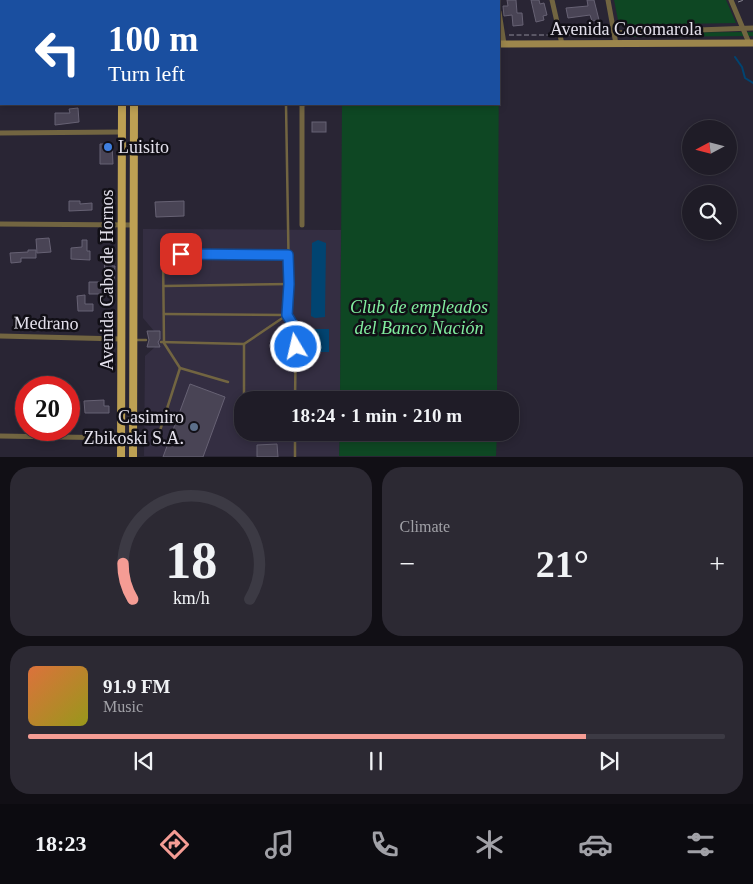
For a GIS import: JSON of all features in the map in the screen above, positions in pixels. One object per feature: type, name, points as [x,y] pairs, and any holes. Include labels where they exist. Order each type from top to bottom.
[{"type":"main road","name":"Avenida Cocomarola","points":[[502,44],[751,43]]},
{"type":"main road","name":"Avenida Cabo de Hornos","points":[[121,456],[122,105]]},
{"type":"main road","name":"Avenida Cabo de Hornos","points":[[133,456],[134,105]]},
{"type":"street","points":[[552,0],[562,44]]},
{"type":"street","points":[[608,0],[616,44]]},
{"type":"street","points":[[731,0],[751,43]]},
{"type":"street","points":[[500,23],[502,44]]},
{"type":"street","points":[[614,33],[753,28]]},
{"type":"street","points":[[302,105],[302,225]]},
{"type":"street","points":[[0,133],[122,132]]},
{"type":"street","points":[[0,224],[134,225]]},
{"type":"street","name":"Medrano","points":[[0,336],[121,339]]},
{"type":"street","points":[[0,436],[121,438]]},
{"type":"lane","points":[[286,105],[289,284],[287,315],[296,330],[295,391]]},
{"type":"lane","points":[[228,382],[180,368],[162,343],[164,254],[288,255]]},
{"type":"lane","points":[[164,286],[289,284]]},
{"type":"lane","points":[[164,314],[287,315]]},
{"type":"lane","points":[[162,343],[244,344],[287,315]]},
{"type":"lane","points":[[133,340],[146,340]]},
{"type":"lane","points":[[244,344],[244,391]]},
{"type":"lane","points":[[156,443],[180,368]]},
{"type":"lane","points":[[295,441],[295,456]]},
{"type":"shaded area","points":[[143,229],[341,230],[340,391],[234,391],[234,441],[340,441],[339,456],[144,456],[145,356],[155,347],[155,340],[154,331],[143,318]]},
{"type":"green space","points":[[614,0],[726,0],[736,23],[619,25]]},
{"type":"green space","points":[[753,32],[753,36],[631,37],[630,33]]},
{"type":"green space","name":"Club de empleados del Banco Nación","points":[[342,105],[499,105],[497,391],[340,391]]},
{"type":"green space","points":[[340,441],[497,441],[496,456],[339,456]]},
{"type":"water","points":[[318,240],[326,243],[325,317],[315,318],[311,316],[312,243]]},
{"type":"water","points":[[311,329],[329,329],[329,352],[310,352]]},
{"type":"building","points":[[507,0],[516,0],[517,13],[522,13],[523,25],[513,26],[512,15],[504,16],[503,6],[508,6]]},
{"type":"building","points":[[531,0],[539,0],[540,4],[544,3],[547,15],[543,16],[544,20],[536,22]]},
{"type":"building","points":[[587,0],[594,0],[599,20],[592,21],[590,15],[568,18],[566,8],[588,6]]},
{"type":"building","points":[[78,108],[79,122],[55,125],[55,113],[70,113],[69,109]]},
{"type":"building","points":[[312,122],[326,122],[326,132],[312,132]]},
{"type":"building","points":[[100,144],[112,144],[113,164],[100,164]]},
{"type":"building","points":[[69,201],[80,201],[80,204],[92,203],[92,210],[69,211]]},
{"type":"building","points":[[184,201],[184,216],[156,217],[155,202]]},
{"type":"building","points":[[49,238],[51,252],[37,253],[36,239]]},
{"type":"building","points":[[82,240],[87,240],[87,251],[90,251],[90,260],[71,259],[71,248],[82,247]]},
{"type":"building","points":[[28,250],[36,250],[36,258],[21,258],[21,262],[11,263],[10,253],[28,252]]},
{"type":"building","points":[[104,252],[112,252],[112,266],[115,266],[113,294],[89,294],[89,282],[105,282]]},
{"type":"building","points":[[85,295],[85,304],[93,304],[93,311],[78,311],[77,296]]},
{"type":"building","points":[[147,331],[160,331],[158,342],[160,347],[147,347],[149,340]]},
{"type":"building","name":"Casimiro Zbikoski S.A.","points":[[190,384],[225,397],[203,457],[163,457]]},
{"type":"building","points":[[104,400],[104,406],[109,406],[109,413],[85,413],[84,401]]},
{"type":"building","points":[[277,444],[278,457],[257,457],[257,445]]},
{"type":"waterway","points":[[735,57],[742,67],[745,78],[753,83]]},
{"type":"place","name":"Luisito","points":[[108,147]]},
{"type":"place","name":"Casimiro Zbikoski S.A.","points":[[194,427]]},
{"type":"route","points":[[181,254],[288,255],[287,315],[296,330],[296,347]]}]
